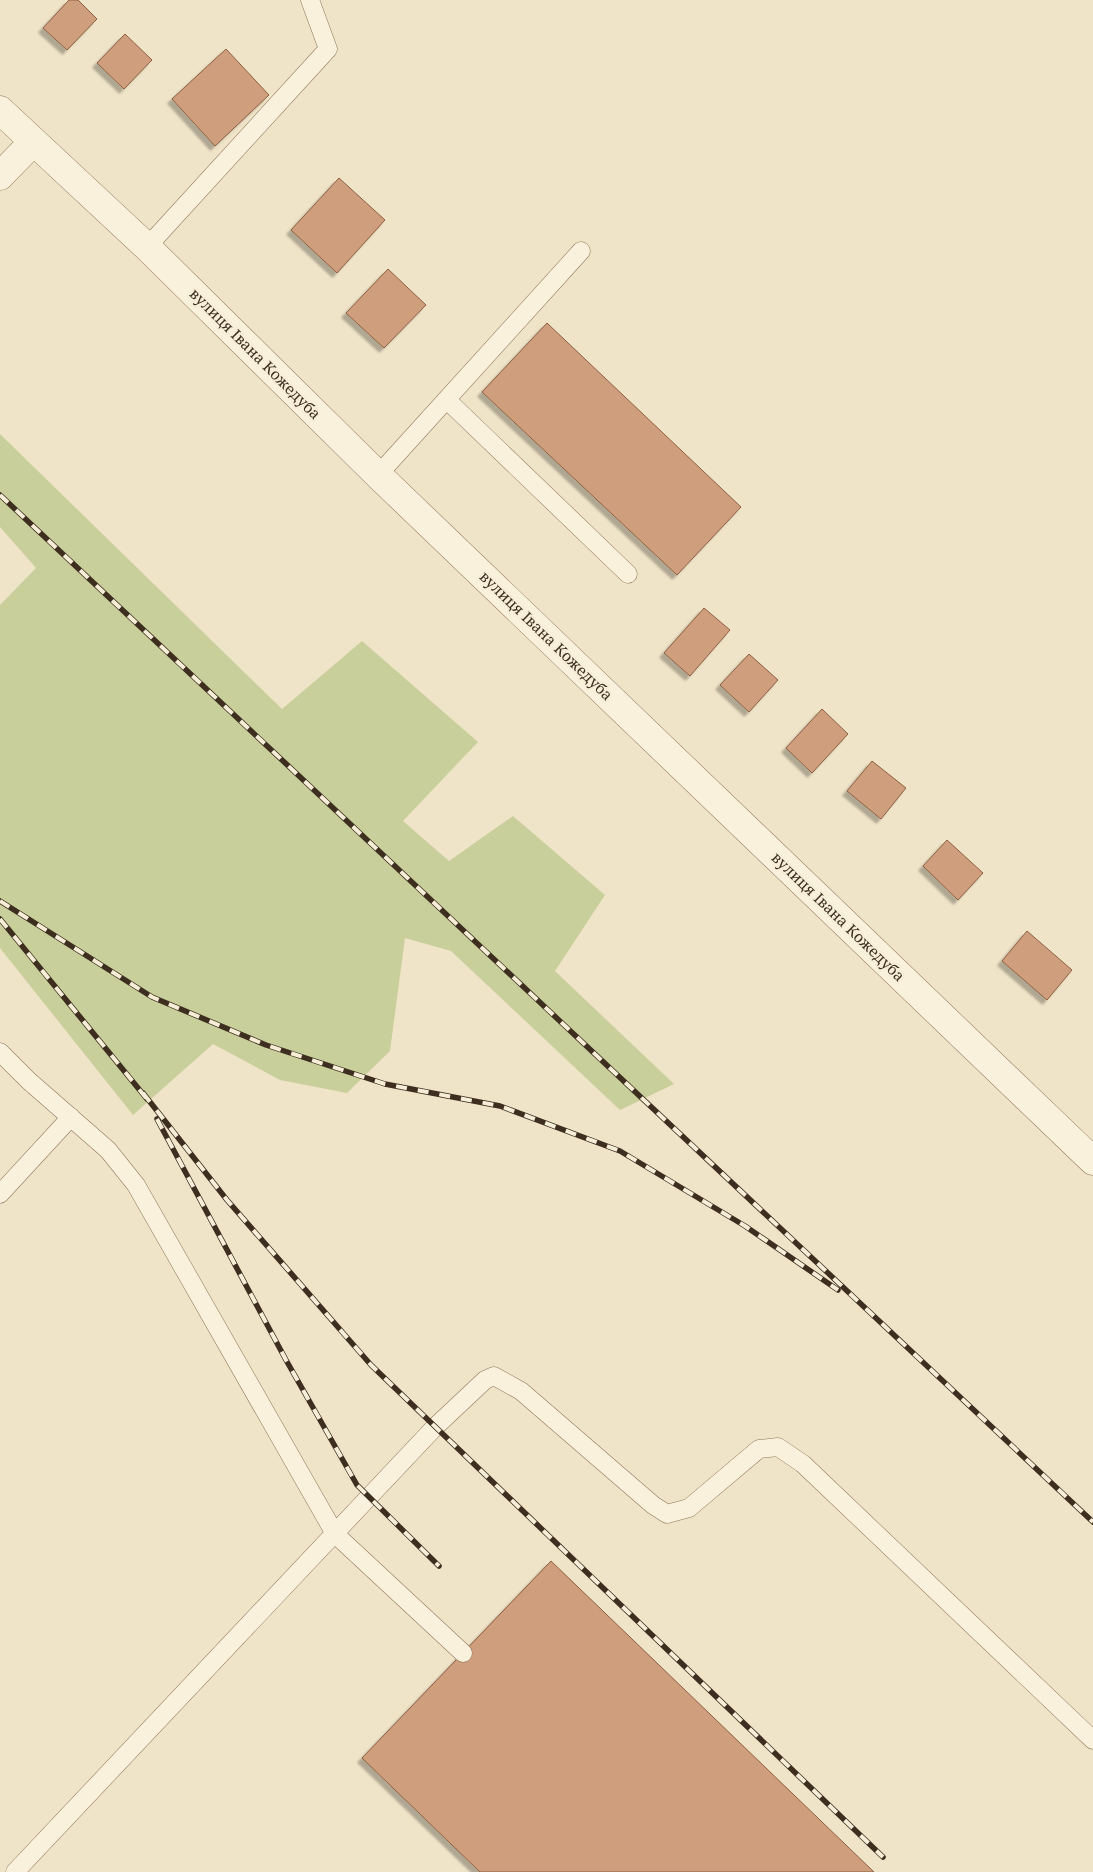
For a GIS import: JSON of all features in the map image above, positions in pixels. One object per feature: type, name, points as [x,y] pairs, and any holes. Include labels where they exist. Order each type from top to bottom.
[{"type":"street","name":"вулиця Івана Кожедуба","points":[[0,110],[147,247],[378,475],[1093,1161]]},
{"type":"street","points":[[0,176],[33,142]]},
{"type":"lane","points":[[147,247],[328,49],[310,0]]},
{"type":"lane","points":[[378,475],[581,251]]},
{"type":"lane","points":[[447,400],[628,574]]},
{"type":"lane","points":[[0,1052],[108,1150],[136,1185],[335,1534],[463,1653]]},
{"type":"lane","points":[[0,1194],[71,1117]]},
{"type":"lane","points":[[15,1872],[435,1427],[485,1380],[494,1376],[520,1391],[653,1505],[667,1514],[689,1508],[759,1449],[778,1447],[811,1471],[1093,1740]]},
{"type":"green space","points":[[0,434],[282,709],[362,641],[478,742],[403,821],[449,861],[513,816],[605,895],[555,971],[674,1084],[620,1110],[451,951],[405,938],[390,1051],[347,1093],[280,1080],[213,1044],[133,1115],[0,948],[0,605],[36,568],[0,527]]},
{"type":"building","points":[[69,0],[78,0],[97,19],[67,50],[43,28]]},
{"type":"building","points":[[125,34],[152,60],[124,89],[97,63]]},
{"type":"building","points":[[226,49],[269,95],[215,146],[172,99]]},
{"type":"building","points":[[339,178],[385,220],[337,273],[291,230]]},
{"type":"building","points":[[388,269],[426,305],[384,348],[346,313]]},
{"type":"building","points":[[547,323],[741,507],[677,575],[482,392]]},
{"type":"building","points":[[704,608],[730,630],[690,676],[664,653]]},
{"type":"building","points":[[749,654],[778,680],[749,712],[720,685]]},
{"type":"building","points":[[822,709],[848,734],[812,773],[786,748]]},
{"type":"building","points":[[872,761],[906,788],[881,819],[847,791]]},
{"type":"building","points":[[947,840],[983,873],[958,900],[923,866]]},
{"type":"building","points":[[1027,931],[1072,970],[1047,1000],[1002,961]]},
{"type":"building","points":[[551,1561],[874,1872],[480,1872],[362,1758]]},
{"type":"railway","points":[[0,495],[1093,1522]]},
{"type":"railway","points":[[0,901],[152,997],[266,1045],[385,1084],[500,1106],[620,1151],[745,1226],[838,1290]]},
{"type":"railway","points":[[0,919],[147,1099]]},
{"type":"railway","points":[[143,1093],[227,1200],[371,1365],[883,1857]]},
{"type":"railway","points":[[157,1119],[286,1360],[357,1485],[439,1566]]}]
